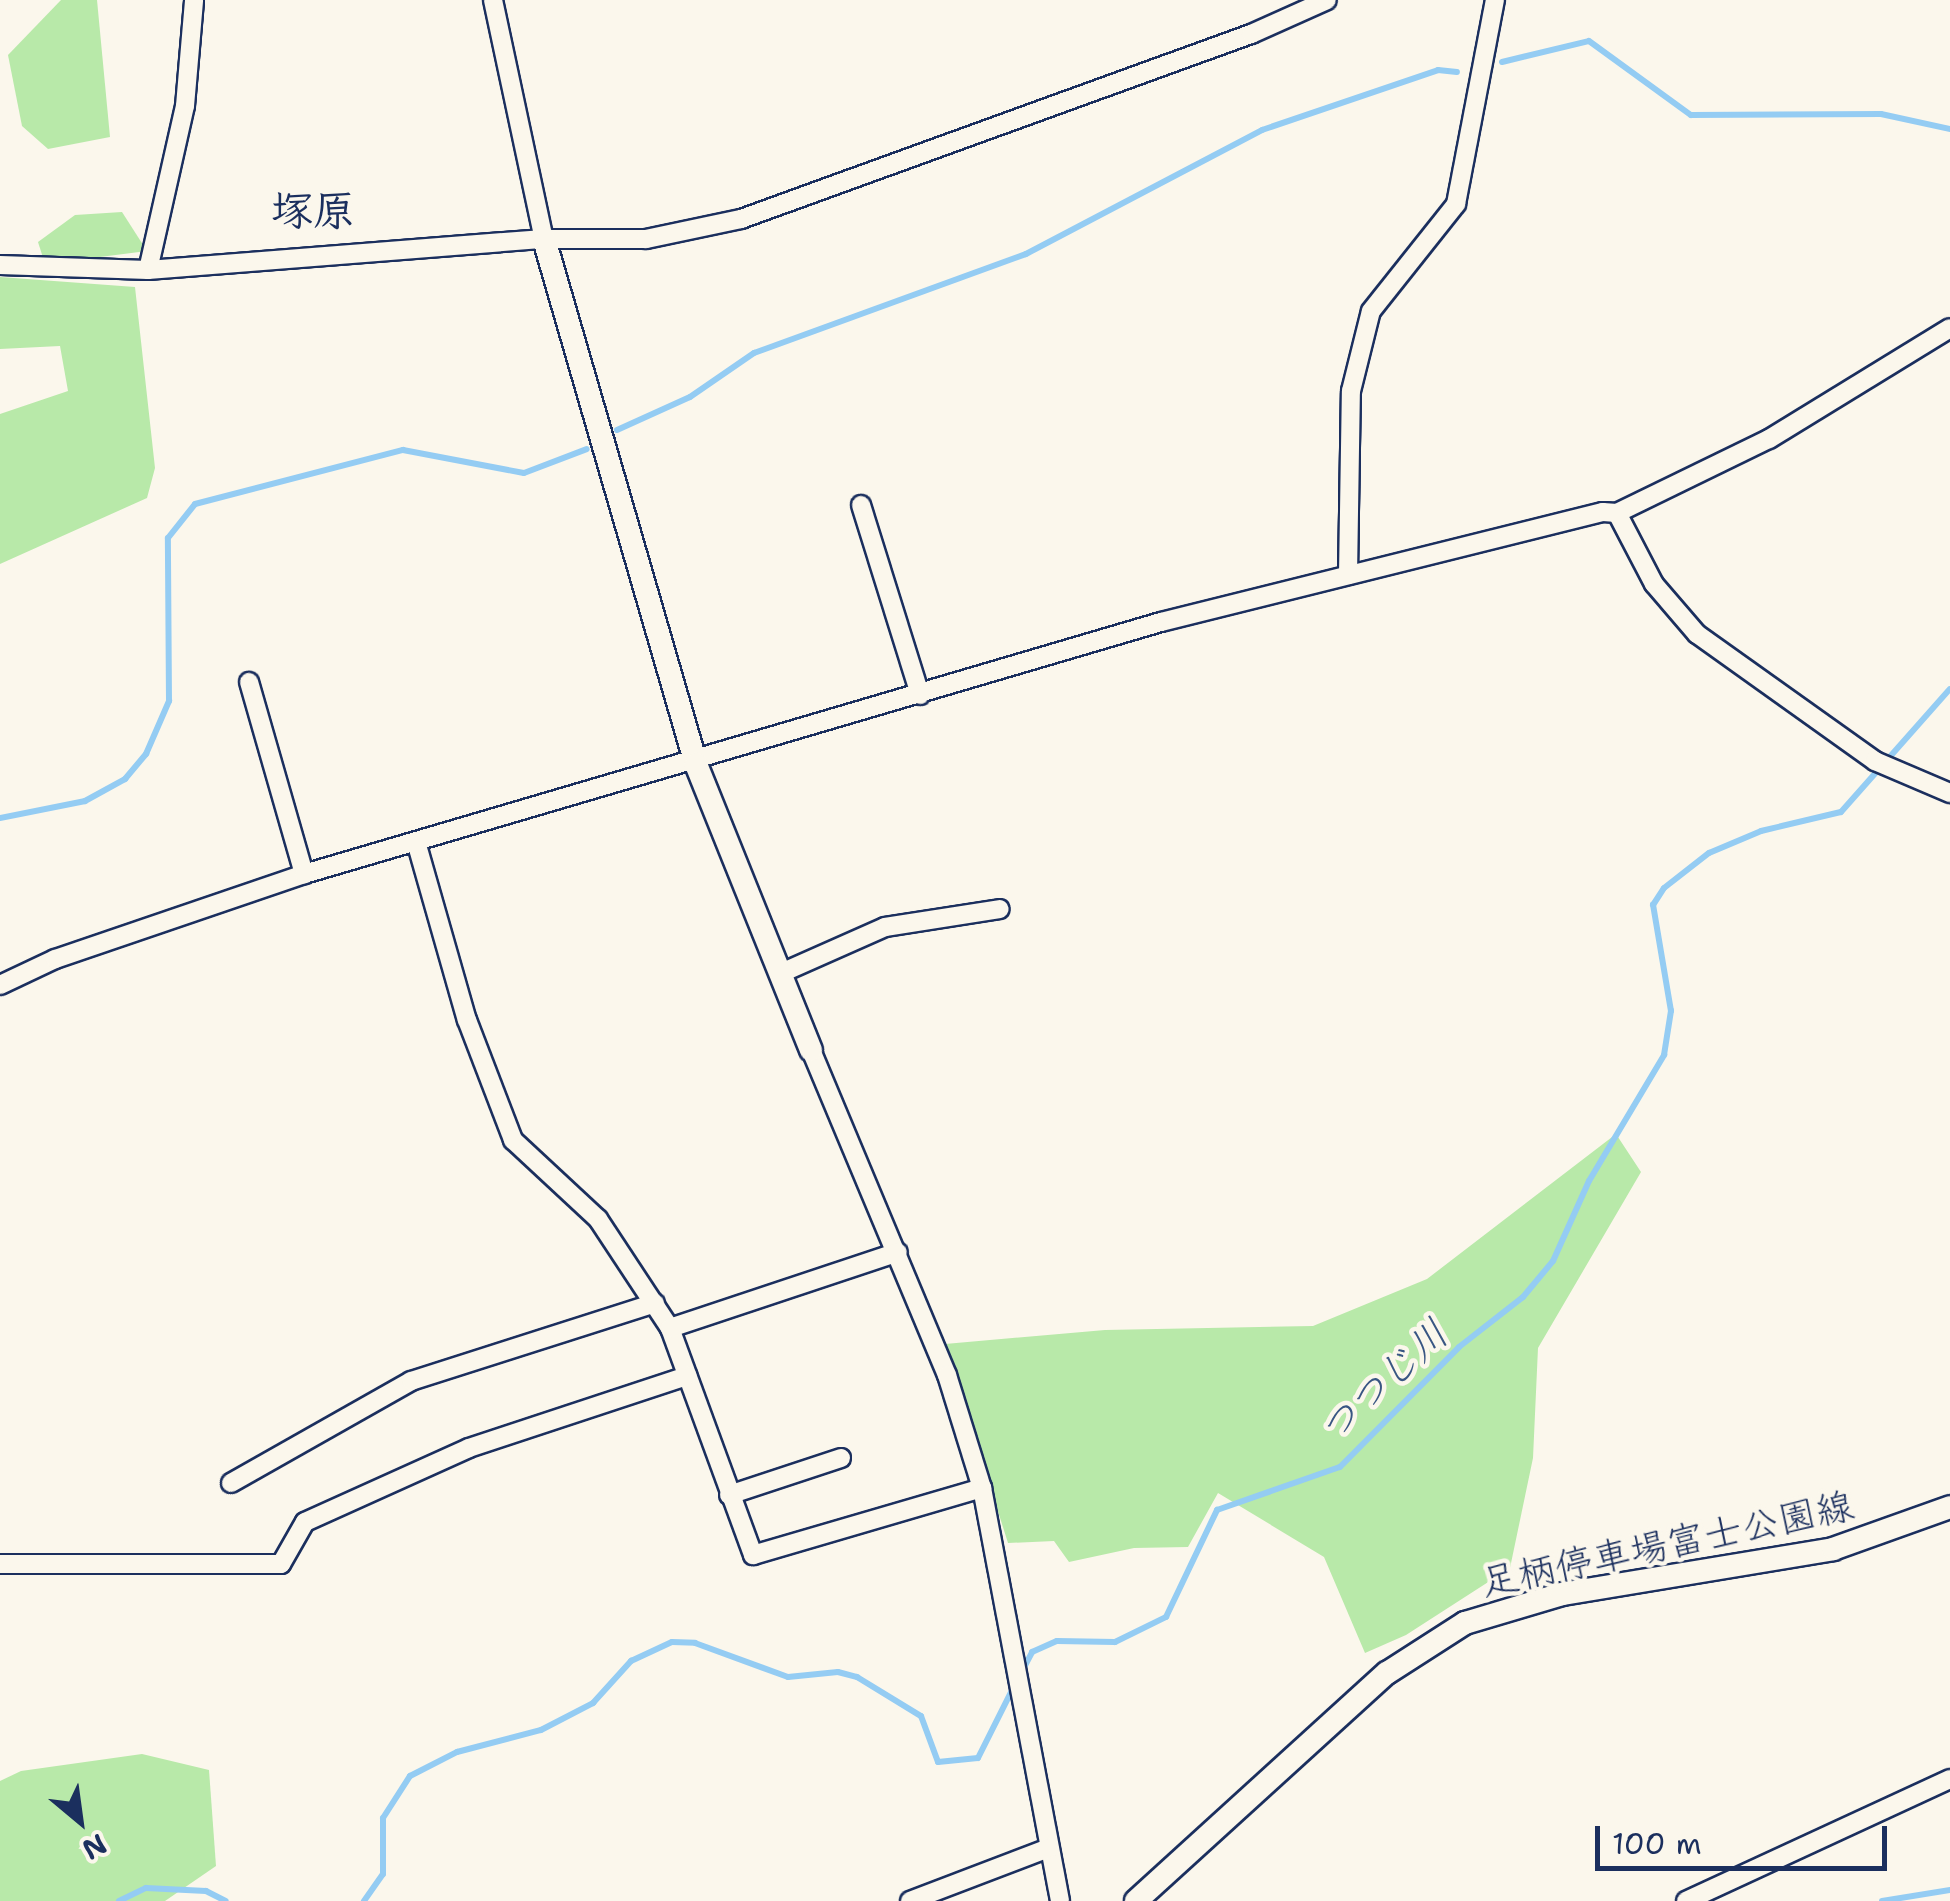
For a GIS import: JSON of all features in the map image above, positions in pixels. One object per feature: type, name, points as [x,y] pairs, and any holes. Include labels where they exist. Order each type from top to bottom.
[{"type":"main road","points":[[544,239],[696,764],[811,1050]]},
{"type":"main road","name":"足柄停車場富士公園線","points":[[1136,1901],[1387,1674],[1465,1623],[1562,1594],[1832,1550],[1950,1507]]},
{"type":"street","points":[[148,270],[184,106],[194,0]]},
{"type":"street","points":[[493,0],[544,239]]},
{"type":"street","points":[[0,265],[148,270],[544,239],[646,239],[741,218],[1327,0]]},
{"type":"street","points":[[1348,575],[1350,391],[1371,311],[1456,204],[1495,0]]},
{"type":"street","points":[[0,985],[56,959],[304,874],[417,846],[696,764],[1161,622],[1617,513],[1770,439],[1950,328]]},
{"type":"street","points":[[861,505],[920,695]]},
{"type":"street","points":[[1617,513],[1654,584],[1697,634],[1875,761],[1950,793]]},
{"type":"street","points":[[249,682],[304,874]]},
{"type":"street","points":[[417,846],[466,1020],[513,1140],[598,1219],[670,1328],[753,1556],[982,1488]]},
{"type":"street","points":[[779,974],[885,927],[1000,909]]},
{"type":"street","points":[[811,1050],[947,1375],[982,1488],[1060,1901]]},
{"type":"street","points":[[670,1328],[898,1252]]},
{"type":"street","points":[[230,1484],[411,1381],[654,1303]]},
{"type":"street","points":[[0,1564],[281,1564],[305,1522],[469,1448],[687,1376]]},
{"type":"street","points":[[729,1495],[841,1458]]},
{"type":"street","points":[[1686,1901],[1950,1779]]},
{"type":"street","points":[[910,1901],[1049,1848]]},
{"type":"green space","points":[[61,0],[97,0],[110,137],[48,149],[22,126],[8,55]]},
{"type":"green space","points":[[122,212],[147,251],[45,264],[38,242],[75,215]]},
{"type":"green space","points":[[0,277],[135,287],[155,468],[147,498],[0,564],[0,414],[68,391],[60,346],[0,349]]},
{"type":"green space","points":[[1616,1134],[1641,1172],[1538,1348],[1533,1458],[1510,1568],[1406,1635],[1365,1653],[1324,1557],[1218,1493],[1188,1547],[1134,1548],[1069,1562],[1054,1541],[1008,1543],[945,1344],[1105,1330],[1313,1326],[1427,1279]]},
{"type":"green space","points":[[142,1754],[209,1770],[216,1866],[165,1901],[0,1901],[0,1781],[21,1771]]},
{"type":"waterway","points":[[1502,62],[1589,41],[1691,115],[1881,114],[1950,129]]},
{"type":"waterway","points":[[617,430],[690,397],[754,353],[1026,254],[1262,130],[1438,70],[1457,72]]},
{"type":"waterway","points":[[0,818],[85,801],[125,779],[146,754],[169,701],[168,538],[195,504],[403,450],[524,473],[587,449]]},
{"type":"waterway","name":"つつじ川","points":[[1021,1673],[1032,1652],[1057,1641],[1115,1642],[1166,1617],[1217,1510],[1340,1467],[1459,1347],[1523,1297],[1553,1261],[1589,1181],[1664,1055],[1671,1011],[1653,905],[1664,888],[1709,853],[1761,831],[1841,812],[1950,689]]},
{"type":"waterway","name":"つつじ川","points":[[364,1901],[383,1874],[383,1818],[410,1776],[457,1752],[541,1730],[593,1703],[631,1661],[672,1642],[695,1643],[788,1677],[838,1672],[857,1677],[921,1716],[938,1762],[978,1758],[1015,1684]]},
{"type":"waterway","name":"つつじ川","points":[[119,1901],[146,1888],[206,1891],[226,1901]]},
{"type":"waterway","points":[[1882,1901],[1950,1890]]},
{"type":"district","name":"塚原","points":[[313,210]]}]
